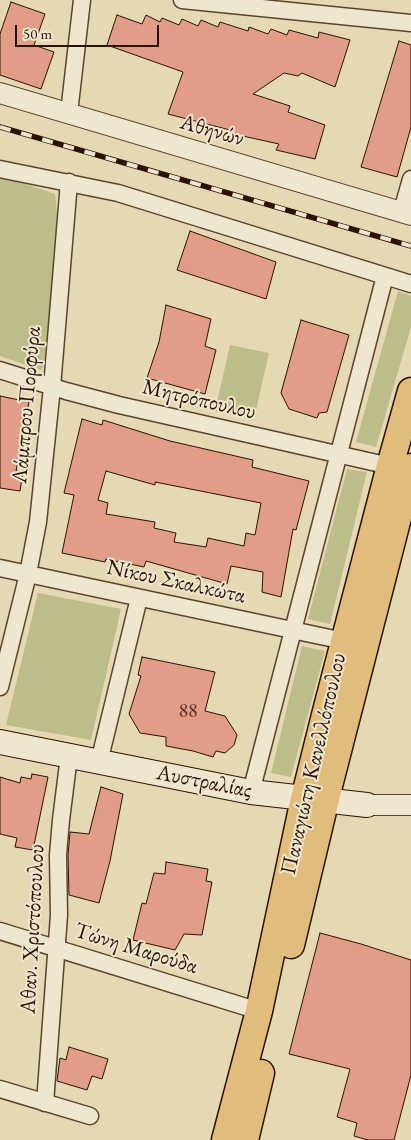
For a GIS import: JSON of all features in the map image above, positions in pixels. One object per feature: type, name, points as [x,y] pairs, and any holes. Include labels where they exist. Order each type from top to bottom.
[{"type":"main road","name":"Παναγιώτη Κανελλόπουλου","points":[[225,1140],[400,467],[411,391]]},
{"type":"main road","name":"Παναγιώτη Κανελλόπουλου","points":[[245,1140],[314,800],[344,641],[400,467]]},
{"type":"main road","name":"Αυστραλίας","points":[[0,742],[251,792],[367,804]]},
{"type":"street","points":[[69,113],[82,0]]},
{"type":"street","points":[[182,0],[284,6],[411,23]]},
{"type":"street","name":"Αθηνών","points":[[0,93],[406,213]]},
{"type":"street","points":[[0,169],[118,193],[411,284]]},
{"type":"street","points":[[406,213],[411,180]]},
{"type":"street","name":"Λάμπρου Πορφύρα","points":[[0,687],[28,574],[41,500],[69,182]]},
{"type":"street","points":[[251,792],[385,276]]},
{"type":"street","name":"Μητρόπουλου","points":[[0,370],[52,387],[188,421],[400,467]]},
{"type":"street","name":"Νίκου Σκαλκώτα","points":[[0,568],[344,641]]},
{"type":"street","points":[[99,762],[139,598]]},
{"type":"street","name":"Αθαν. Χριστόπουλου","points":[[45,1104],[59,915],[58,855],[69,756]]},
{"type":"street","name":"Αυστραλίας","points":[[367,804],[411,805]]},
{"type":"street","name":"Τώνη Μαρούδα","points":[[0,931],[259,1011]]},
{"type":"street","points":[[0,1090],[90,1116]]},
{"type":"green space","points":[[0,175],[55,194],[57,214],[48,334],[44,365],[41,370],[0,356]]},
{"type":"green space","points":[[398,291],[411,296],[411,327],[376,447],[356,442]]},
{"type":"green space","points":[[230,345],[269,353],[254,419],[215,411]]},
{"type":"green space","points":[[347,469],[367,472],[330,624],[308,619]]},
{"type":"green space","points":[[38,593],[121,609],[91,740],[6,725]]},
{"type":"green space","points":[[302,646],[325,651],[291,777],[271,773]]},
{"type":"building","points":[[11,2],[45,14],[34,45],[54,52],[41,89],[0,75],[0,34]]},
{"type":"building","points":[[117,15],[142,24],[146,15],[160,22],[162,18],[179,25],[182,19],[198,26],[201,20],[218,27],[220,22],[248,31],[249,27],[268,34],[271,29],[287,35],[289,30],[318,38],[319,32],[350,40],[335,87],[302,73],[298,76],[284,73],[253,94],[290,106],[288,112],[325,125],[315,159],[276,150],[279,144],[229,133],[230,130],[168,114],[183,72],[107,45]]},
{"type":"building","points":[[399,41],[411,45],[411,127],[397,177],[361,167]]},
{"type":"building","points":[[190,231],[276,262],[266,299],[177,270]]},
{"type":"building","points":[[166,305],[211,319],[205,346],[216,350],[205,394],[147,378],[159,342]]},
{"type":"building","points":[[301,320],[349,335],[327,412],[319,413],[317,418],[289,409],[281,393]]},
{"type":"building","points":[[0,396],[29,402],[16,471],[23,472],[20,491],[0,488]]},
{"type":"building","points":[[82,419],[102,425],[103,420],[170,441],[253,460],[252,467],[309,481],[296,530],[293,529],[281,597],[262,592],[263,572],[231,566],[227,584],[146,561],[144,567],[106,559],[105,562],[62,553],[74,495],[64,493]],"holes":[[[106,471],[155,485],[155,482],[261,503],[255,535],[246,533],[244,546],[208,538],[206,547],[174,542],[176,533],[154,528],[155,522],[106,514],[108,503],[98,500]]]},
{"type":"building","points":[[142,657],[215,672],[205,711],[225,716],[237,735],[234,745],[225,753],[216,751],[213,757],[166,746],[166,737],[140,733],[129,714],[141,676],[138,675]]},
{"type":"building","points":[[32,774],[48,777],[33,850],[15,847],[17,838],[0,834],[0,777],[20,783],[21,777],[31,779]]},
{"type":"building","points":[[101,787],[123,794],[110,861],[99,903],[69,895],[68,855],[70,832],[89,834]]},
{"type":"building","points":[[166,862],[208,869],[206,881],[212,882],[202,935],[184,934],[175,950],[133,940],[142,903],[146,904],[154,873],[165,874]]},
{"type":"building","points":[[320,933],[411,960],[411,1075],[394,1140],[368,1140],[354,1136],[357,1123],[337,1117],[350,1069],[289,1054]]},
{"type":"building","points":[[69,1047],[108,1059],[102,1079],[92,1076],[87,1090],[57,1081],[60,1058],[66,1060]]},
{"type":"railway","points":[[0,127],[411,246]]}]
